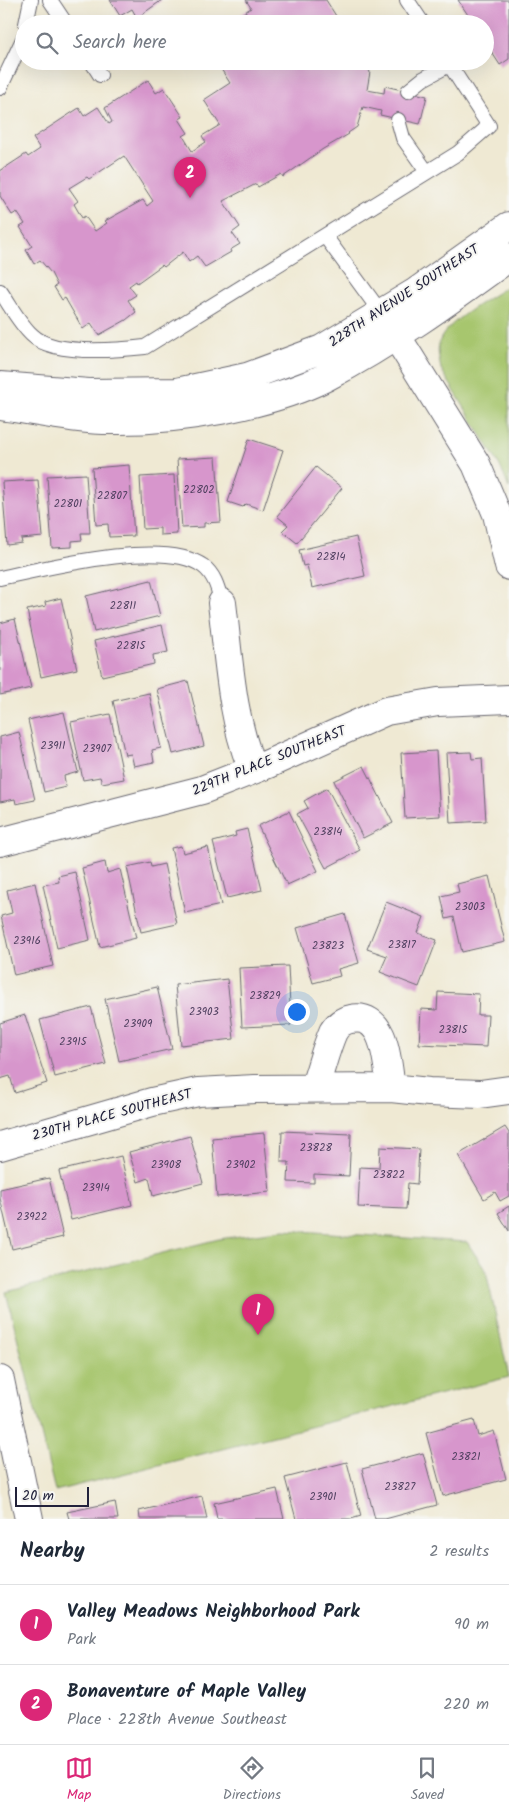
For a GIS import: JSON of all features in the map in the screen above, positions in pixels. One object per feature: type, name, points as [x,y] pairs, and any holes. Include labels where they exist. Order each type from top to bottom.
[{"type":"street","name":"228TH AVENUE SOUTHEAST","points":[[0,406],[111,420],[183,417],[262,400],[324,377],[509,226]]},
{"type":"street","name":"228TH AVENUE SOUTHEAST","points":[[0,386],[89,394],[177,392],[247,377],[389,324],[430,315],[509,257]]},
{"type":"street","points":[[389,324],[476,464],[497,514],[509,566]]},
{"type":"street","points":[[222,603],[235,714],[244,748],[253,770]]},
{"type":"street","name":"229TH PLACE SOUTHEAST","points":[[0,842],[202,790],[253,770],[386,711],[438,702],[509,699]]},
{"type":"street","points":[[314,1088],[334,1031],[344,1020],[354,1018],[369,1022],[379,1032],[384,1044],[390,1088]]},
{"type":"street","name":"230TH PLACE SOUTHEAST","points":[[0,1146],[143,1104],[198,1092],[314,1088],[390,1088],[480,1094],[509,1090]]},
{"type":"street","points":[[0,1380],[29,1519]]},
{"type":"lane","points":[[28,15],[31,0]]},
{"type":"lane","points":[[50,0],[60,15]]},
{"type":"lane","points":[[407,0],[417,15]]},
{"type":"lane","points":[[0,88],[15,56]]},
{"type":"lane","points":[[97,70],[100,75]]},
{"type":"lane","points":[[408,91],[437,70]]},
{"type":"lane","points":[[0,291],[32,336],[56,346],[99,351],[145,347],[427,172],[458,152],[489,126],[453,70]]},
{"type":"lane","points":[[398,120],[403,138],[427,172]]},
{"type":"lane","points":[[325,236],[389,324]]},
{"type":"lane","points":[[0,578],[84,560],[178,556],[203,567],[216,582],[222,603]]},
{"type":"green space","points":[[509,285],[509,488],[500,466],[441,369],[438,350],[441,338],[453,324]]},
{"type":"green space","points":[[284,1230],[467,1242],[486,1271],[509,1377],[55,1491],[6,1292],[219,1239]]},
{"type":"building","points":[[110,0],[162,0],[141,15],[135,15],[132,9],[119,15]]},
{"type":"building","points":[[246,0],[326,0],[335,15],[240,15],[251,8]]},
{"type":"building","points":[[458,0],[509,0],[509,59],[500,65],[494,56],[494,15],[468,15]]},
{"type":"building","points":[[222,70],[369,70],[367,90],[384,93],[385,86],[427,96],[420,124],[380,115],[381,111],[363,107],[357,127],[349,134],[323,149],[283,177],[281,174],[258,187],[256,184],[223,201],[240,227],[232,233],[240,244],[230,250],[231,252],[205,267],[197,256],[189,262],[183,252],[164,267],[162,265],[137,283],[136,281],[129,286],[136,295],[128,300],[136,312],[126,320],[99,335],[91,323],[83,329],[65,298],[62,300],[54,287],[57,285],[51,273],[40,260],[34,264],[26,250],[32,246],[20,227],[25,224],[17,212],[12,215],[0,196],[0,171],[26,154],[28,157],[40,149],[33,138],[79,108],[84,116],[98,107],[109,124],[112,122],[105,108],[148,80],[156,93],[164,88],[183,117],[179,119],[188,133],[183,136],[192,151],[206,142],[202,136],[220,125],[204,100],[230,83]],"holes":[[[124,156],[153,201],[147,206],[143,200],[105,221],[107,223],[95,231],[85,216],[82,218],[74,204],[78,201],[69,188],[87,177],[89,179]]]},
{"type":"building","points":[[249,439],[283,450],[263,510],[246,504],[243,507],[228,502]]},
{"type":"building","points":[[216,457],[221,522],[204,523],[204,527],[182,528],[177,459]]},
{"type":"building","points":[[129,465],[134,536],[109,537],[108,524],[96,525],[92,468]]},
{"type":"building","points":[[316,467],[342,488],[297,543],[282,531],[288,525],[277,516]]},
{"type":"building","points":[[86,474],[90,533],[81,533],[82,540],[72,541],[72,547],[52,548],[47,476]]},
{"type":"building","points":[[174,475],[177,534],[160,535],[160,528],[143,529],[140,477]]},
{"type":"building","points":[[38,480],[43,537],[21,539],[22,543],[7,545],[2,482]]},
{"type":"building","points":[[356,537],[365,576],[312,588],[307,565],[303,566],[299,550]]},
{"type":"building","points":[[151,580],[160,616],[94,632],[86,596]]},
{"type":"building","points":[[61,598],[77,669],[41,677],[27,610],[46,606],[45,602]]},
{"type":"building","points":[[15,619],[31,688],[0,695],[0,623]]},
{"type":"building","points":[[162,625],[168,652],[153,655],[154,664],[102,676],[94,641]]},
{"type":"building","points":[[188,681],[204,746],[173,754],[157,689]]},
{"type":"building","points":[[149,693],[161,748],[152,750],[154,762],[134,766],[131,754],[125,755],[113,701]]},
{"type":"building","points":[[64,712],[78,772],[64,776],[66,787],[44,792],[28,720]]},
{"type":"building","points":[[110,714],[124,779],[102,783],[100,777],[83,780],[71,722]]},
{"type":"building","points":[[19,732],[35,800],[16,804],[15,799],[0,802],[0,737]]},
{"type":"building","points":[[436,751],[440,816],[405,818],[401,753]]},
{"type":"building","points":[[471,752],[472,759],[482,758],[486,821],[450,823],[446,753]]},
{"type":"building","points":[[364,766],[393,823],[363,838],[334,781]]},
{"type":"building","points":[[327,788],[360,850],[326,868],[297,814],[308,808],[304,801]]},
{"type":"building","points":[[289,811],[318,871],[287,885],[258,826]]},
{"type":"building","points":[[247,829],[262,890],[227,898],[213,842],[236,836],[235,832]]},
{"type":"building","points":[[181,846],[183,853],[208,847],[221,905],[185,913],[171,848]]},
{"type":"building","points":[[105,862],[107,873],[120,869],[136,938],[100,947],[82,868]]},
{"type":"building","points":[[150,862],[151,867],[164,864],[177,924],[141,932],[127,867]]},
{"type":"building","points":[[75,872],[90,940],[57,948],[43,885],[59,882],[58,876]]},
{"type":"building","points":[[489,876],[505,942],[462,952],[454,917],[446,919],[441,896],[459,892],[457,884]]},
{"type":"building","points":[[35,883],[53,966],[14,975],[1,916],[12,913],[7,890]]},
{"type":"building","points":[[386,902],[424,917],[418,933],[437,940],[419,987],[380,972],[387,956],[367,949]]},
{"type":"building","points":[[345,914],[359,963],[338,969],[340,976],[313,983],[297,928]]},
{"type":"building","points":[[288,966],[291,1025],[242,1027],[239,968]]},
{"type":"building","points":[[227,979],[234,1039],[181,1045],[175,985]]},
{"type":"building","points":[[157,987],[172,1049],[119,1061],[105,999]]},
{"type":"building","points":[[438,992],[479,994],[478,1015],[488,1015],[486,1047],[419,1044],[421,1009],[437,1010]]},
{"type":"building","points":[[91,1007],[106,1064],[55,1077],[40,1020]]},
{"type":"building","points":[[25,1015],[47,1083],[15,1093],[10,1076],[0,1079],[0,1023]]},
{"type":"building","points":[[505,1127],[509,1133],[509,1196],[500,1201],[495,1192],[484,1199],[458,1155]]},
{"type":"building","points":[[282,1131],[351,1134],[349,1176],[314,1174],[314,1183],[288,1182],[289,1162],[281,1162]]},
{"type":"building","points":[[264,1133],[270,1192],[217,1197],[212,1138]]},
{"type":"building","points":[[190,1136],[203,1183],[153,1196],[149,1178],[138,1182],[129,1152]]},
{"type":"building","points":[[380,1147],[419,1149],[417,1184],[408,1183],[406,1209],[358,1207],[360,1167],[379,1168]]},
{"type":"building","points":[[121,1156],[132,1205],[71,1220],[59,1171]]},
{"type":"building","points":[[49,1178],[63,1237],[12,1249],[0,1198],[0,1189]]},
{"type":"building","points":[[509,1206],[509,1231],[498,1213]]},
{"type":"building","points":[[474,1420],[478,1436],[494,1431],[506,1479],[443,1496],[426,1433]]},
{"type":"building","points":[[423,1453],[437,1505],[385,1519],[375,1519],[362,1469]]},
{"type":"building","points":[[347,1462],[361,1516],[351,1519],[296,1519],[285,1478]]},
{"type":"building","points":[[277,1489],[284,1519],[217,1519],[214,1503]]},
{"type":"building","points":[[202,1496],[207,1519],[140,1519],[139,1511]]},
{"type":"building","points":[[115,1502],[118,1519],[69,1519],[67,1512]]},
{"type":"place","name":"Bonaventure of Maple Valley","points":[[190,198]]},
{"type":"place","name":"Valley Meadows Neighborhood Park","points":[[258,1335]]}]
